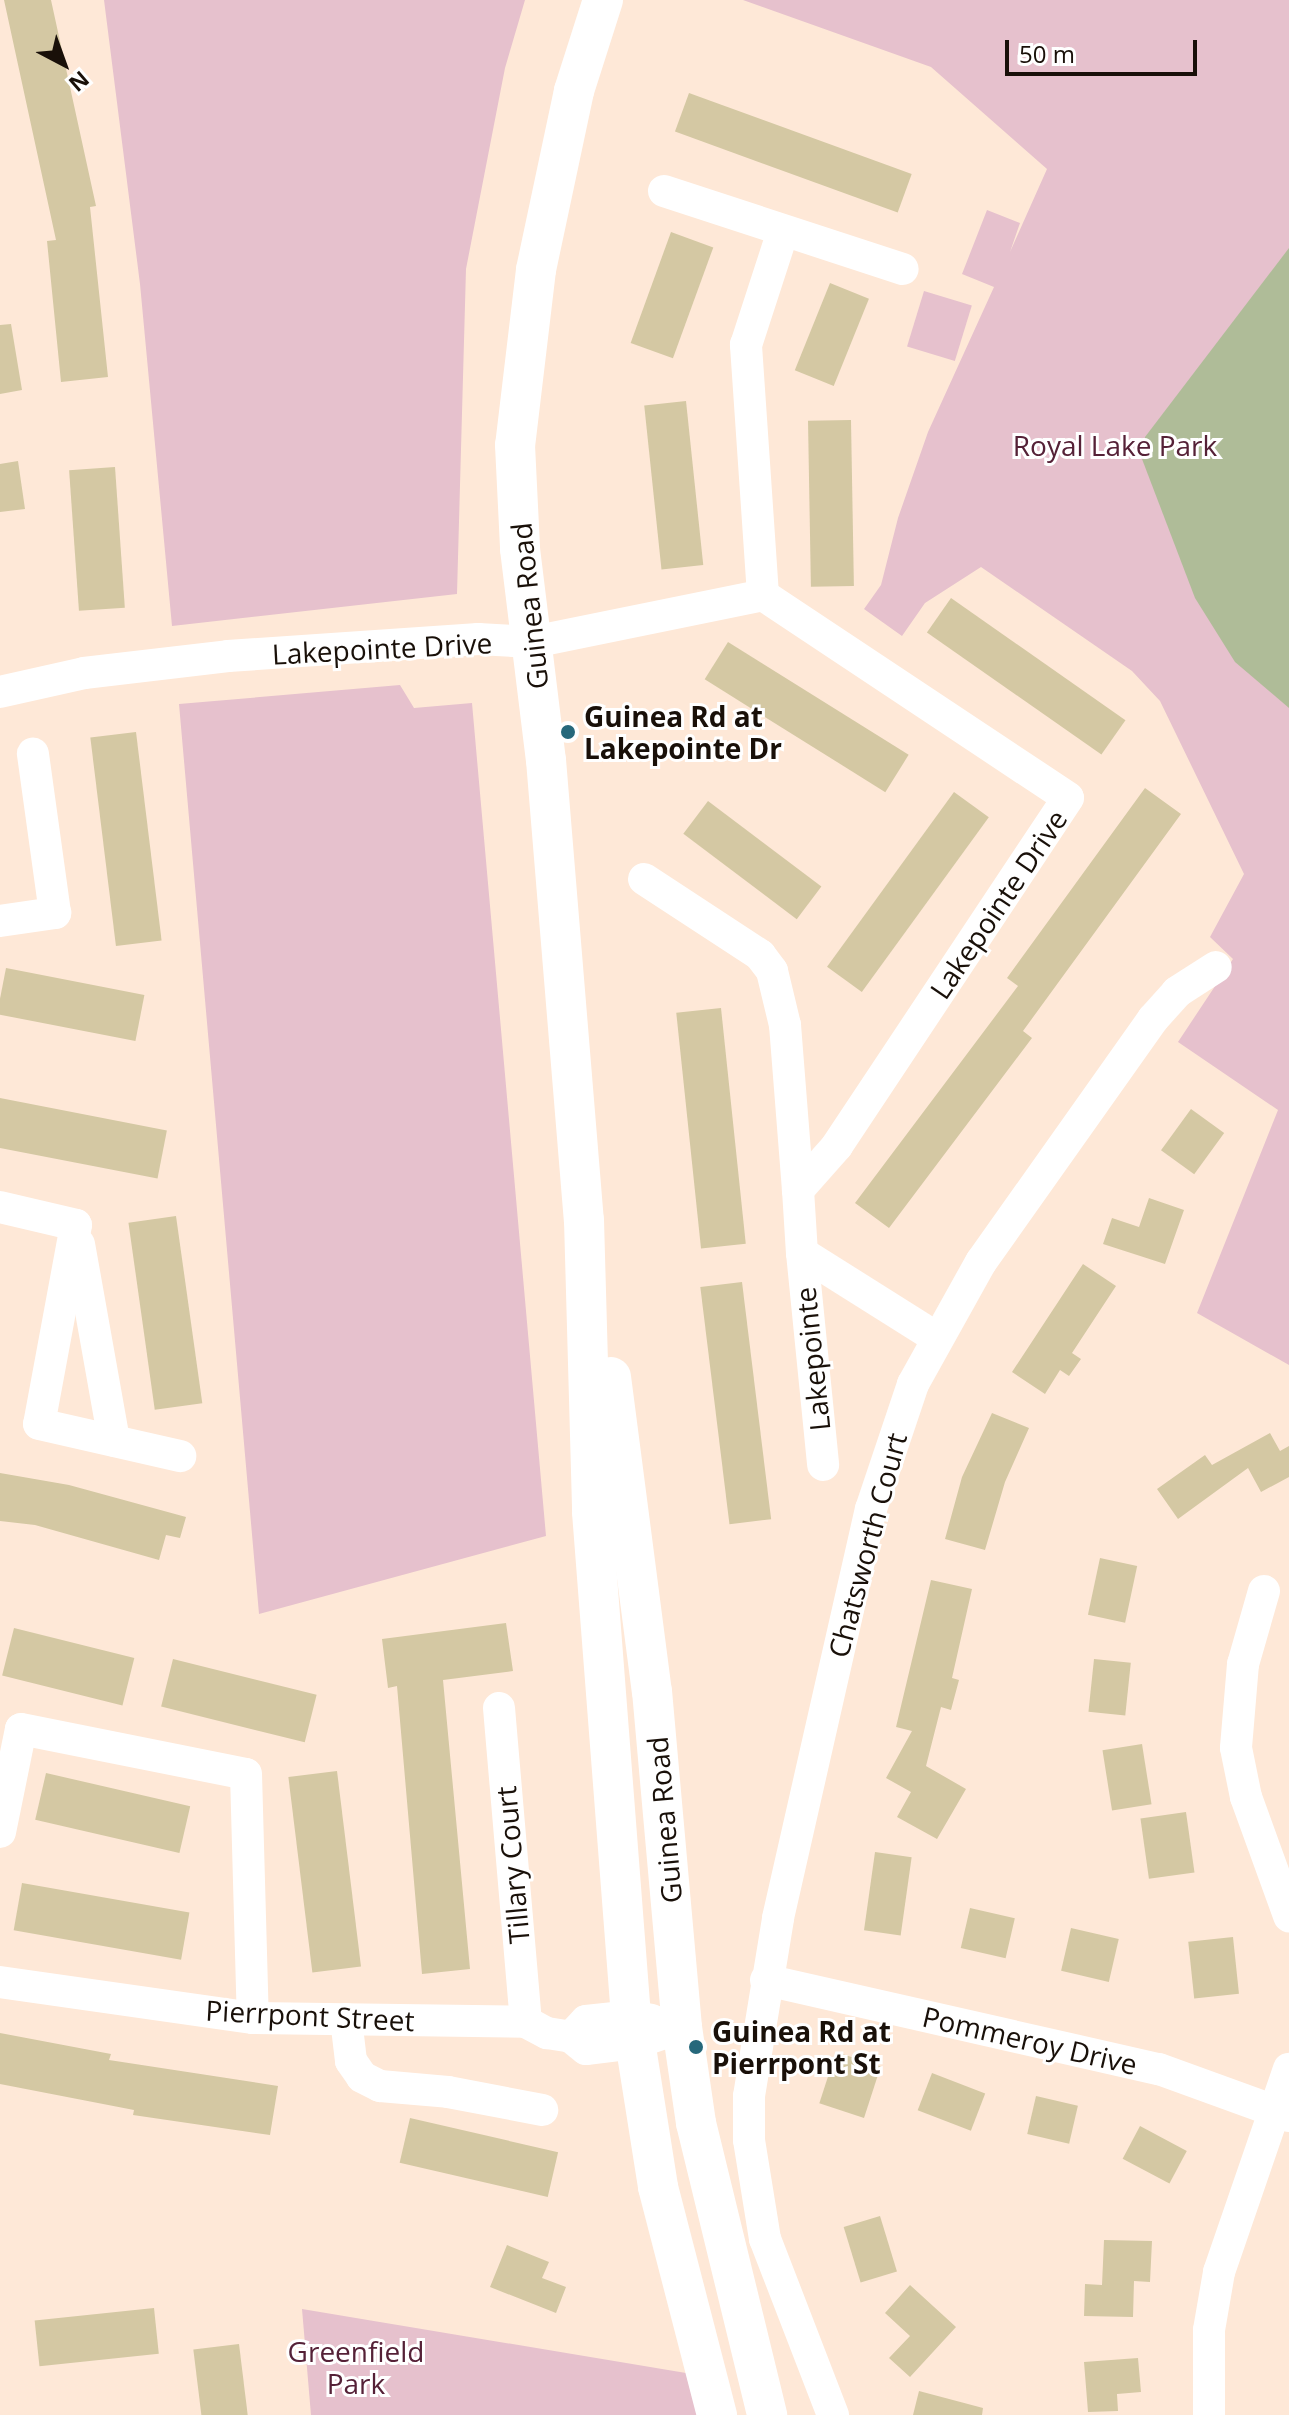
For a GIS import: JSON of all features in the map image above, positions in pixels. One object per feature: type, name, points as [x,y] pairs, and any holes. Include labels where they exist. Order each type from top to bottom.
[{"type":"main road","name":"Guinea Road","points":[[603,0],[574,91],[548,200],[520,386],[515,445],[519,534],[533,642],[584,1220],[592,1512],[633,2029],[658,2187],[717,2415]]},
{"type":"main road","name":"Guinea Road","points":[[584,1220],[603,1315],[652,1691],[682,2027],[706,2176],[767,2415]]},
{"type":"street","points":[[664,191],[903,269]]},
{"type":"street","points":[[763,595],[746,345],[783,231]]},
{"type":"street","name":"Lakepointe Drive","points":[[0,692],[84,673],[228,656],[478,639],[533,642],[763,595],[1068,798],[837,1146],[798,1190]]},
{"type":"street","points":[[0,921],[55,913],[33,754]]},
{"type":"street","points":[[644,879],[760,955],[772,971],[785,1025],[802,1253],[937,1338]]},
{"type":"street","name":"Chatsworth Court","points":[[766,1980],[871,1509],[913,1384],[981,1262],[1153,1019],[1177,992],[1216,967]]},
{"type":"street","points":[[0,1207],[76,1225]]},
{"type":"street","points":[[76,1225],[39,1424],[180,1456]]},
{"type":"street","points":[[76,1225],[114,1441]]},
{"type":"street","name":"Lakepointe","points":[[802,1253],[823,1465]]},
{"type":"street","points":[[1264,1591],[1243,1664],[1236,1748],[1246,1797],[1289,1916]]},
{"type":"street","name":"Tillary Court","points":[[499,1708],[526,2022]]},
{"type":"street","points":[[0,1832],[21,1729],[246,1774],[253,2018]]},
{"type":"street","points":[[766,1980],[749,2096],[756,2198],[779,2283],[833,2415]]},
{"type":"street","name":"Pommeroy Drive","points":[[766,1980],[1159,2069],[1282,2112]]},
{"type":"street","name":"Pierrpont Street","points":[[0,1982],[253,2018],[526,2022],[547,2033],[571,2037],[586,2021],[633,2029],[682,2027]]},
{"type":"street","points":[[346,2019],[351,2061],[362,2077],[380,2086],[448,2092],[542,2110]]},
{"type":"street","points":[[1209,2415],[1209,2330],[1219,2272],[1282,2112],[1289,2069]]},
{"type":"green space","points":[[104,0],[525,0],[505,68],[466,269],[457,594],[172,626],[140,284]]},
{"type":"green space","name":"Royal Lake Park","points":[[743,0],[1289,0],[1289,1365],[1197,1313],[1278,1110],[1178,1042],[1233,959],[1210,937],[1244,874],[1160,701],[1132,671],[981,567],[925,603],[902,636],[864,609],[881,585],[898,518],[928,432],[994,287],[962,274],[987,210],[1020,223],[1010,252],[1047,169],[931,67]]},
{"type":"green space","points":[[924,291],[972,306],[955,361],[907,346]]},
{"type":"green space","points":[[400,685],[414,708],[472,703],[546,1536],[259,1614],[179,704]]},
{"type":"green space","name":"Greenfield Park","points":[[302,2309],[686,2373],[697,2415],[311,2415]]},
{"type":"shaded area","points":[[1289,248],[1289,708],[1235,662],[1195,598],[1142,459],[1145,437]]},
{"type":"building","points":[[4,0],[51,0],[96,206],[90,207],[108,377],[61,382],[47,241],[56,240]]},
{"type":"building","points":[[689,93],[912,174],[898,213],[675,132]]},
{"type":"building","points":[[671,232],[713,247],[673,358],[631,343]]},
{"type":"building","points":[[830,283],[869,299],[834,386],[795,370]]},
{"type":"building","points":[[11,324],[22,390],[0,394],[0,325]]},
{"type":"building","points":[[686,401],[703,565],[661,569],[644,405]]},
{"type":"building","points":[[851,420],[854,586],[811,587],[808,421]]},
{"type":"building","points":[[18,461],[25,509],[0,512],[0,464]]},
{"type":"building","points":[[115,467],[125,608],[79,611],[69,470]]},
{"type":"building","points":[[951,598],[1125,720],[1101,755],[927,632]]},
{"type":"building","points":[[728,642],[909,755],[885,792],[705,679]]},
{"type":"building","points":[[136,732],[162,940],[116,946],[90,738]]},
{"type":"building","points":[[1145,788],[1181,814],[1023,1031],[1032,1038],[889,1228],[855,1203],[1018,986],[1007,978]]},
{"type":"building","points":[[954,792],[989,817],[862,992],[827,967]]},
{"type":"building","points":[[708,801],[821,886],[797,919],[683,834]]},
{"type":"building","points":[[6,968],[144,995],[135,1041],[0,1015]]},
{"type":"building","points":[[721,1008],[746,1244],[701,1248],[676,1013]]},
{"type":"building","points":[[0,1098],[167,1130],[158,1179],[0,1148]]},
{"type":"building","points":[[1191,1109],[1224,1133],[1194,1174],[1161,1150]]},
{"type":"building","points":[[1149,1198],[1184,1210],[1165,1264],[1103,1244],[1112,1218],[1139,1227]]},
{"type":"building","points":[[176,1216],[202,1403],[155,1410],[128,1223]]},
{"type":"building","points":[[1083,1264],[1116,1286],[1072,1353],[1081,1359],[1069,1376],[1060,1370],[1045,1394],[1012,1372]]},
{"type":"building","points":[[742,1282],[771,1519],[729,1524],[700,1287]]},
{"type":"building","points":[[992,1413],[1029,1428],[1005,1482],[985,1550],[945,1539],[962,1477]]},
{"type":"building","points":[[1270,1433],[1280,1451],[1289,1446],[1289,1477],[1261,1492],[1248,1468],[1178,1519],[1157,1489],[1205,1455],[1212,1465]]},
{"type":"building","points":[[0,1473],[69,1485],[186,1517],[180,1538],[166,1535],[159,1560],[35,1525],[0,1521]]},
{"type":"building","points":[[1100,1558],[1137,1566],[1125,1623],[1088,1615]]},
{"type":"building","points":[[931,1580],[972,1589],[952,1678],[959,1680],[951,1710],[941,1707],[926,1766],[966,1789],[937,1839],[897,1817],[911,1792],[886,1778],[912,1731],[896,1727]]},
{"type":"building","points":[[506,1623],[513,1671],[443,1680],[470,1969],[422,1974],[397,1686],[388,1688],[382,1639]]},
{"type":"building","points":[[14,1628],[134,1658],[122,1706],[2,1676]]},
{"type":"building","points":[[173,1659],[317,1695],[305,1742],[161,1707]]},
{"type":"building","points":[[1094,1659],[1131,1663],[1125,1716],[1088,1712]]},
{"type":"building","points":[[1142,1744],[1152,1804],[1112,1811],[1102,1750]]},
{"type":"building","points":[[337,1771],[361,1967],[312,1973],[288,1777]]},
{"type":"building","points":[[46,1773],[190,1806],[179,1853],[35,1820]]},
{"type":"building","points":[[1186,1812],[1194,1872],[1149,1879],[1140,1818]]},
{"type":"building","points":[[875,1852],[912,1857],[901,1935],[864,1930]]},
{"type":"building","points":[[22,1883],[189,1913],[181,1960],[14,1930]]},
{"type":"building","points":[[970,1908],[1015,1918],[1006,1958],[961,1948]]},
{"type":"building","points":[[1071,1928],[1119,1939],[1109,1982],[1061,1971]]},
{"type":"building","points":[[1233,1937],[1239,1994],[1194,1998],[1188,1942]]},
{"type":"building","points":[[0,2033],[111,2054],[109,2060],[278,2086],[270,2135],[133,2115],[134,2110],[0,2084]]},
{"type":"building","points":[[836,2052],[881,2067],[864,2118],[819,2103]]},
{"type":"building","points":[[932,2073],[985,2093],[971,2131],[918,2110]]},
{"type":"building","points":[[1036,2096],[1078,2106],[1069,2144],[1027,2134]]},
{"type":"building","points":[[410,2118],[558,2152],[548,2197],[400,2163]]},
{"type":"building","points":[[1140,2126],[1187,2151],[1169,2184],[1123,2159]]},
{"type":"building","points":[[880,2216],[897,2271],[861,2283],[844,2227]]},
{"type":"building","points":[[1104,2240],[1152,2241],[1150,2282],[1134,2281],[1133,2317],[1084,2316],[1085,2284],[1102,2285]]},
{"type":"building","points":[[507,2245],[549,2262],[542,2278],[566,2287],[556,2313],[490,2287]]},
{"type":"building","points":[[910,2285],[956,2327],[910,2377],[889,2358],[910,2336],[885,2313]]},
{"type":"building","points":[[154,2308],[159,2354],[39,2366],[35,2321]]},
{"type":"building","points":[[239,2344],[248,2415],[201,2415],[193,2350]]},
{"type":"building","points":[[1138,2358],[1141,2392],[1117,2394],[1118,2411],[1088,2412],[1084,2362]]},
{"type":"building","points":[[919,2391],[983,2408],[982,2415],[913,2415]]},
{"type":"place","name":"Guinea Rd at Lakepointe Dr","points":[[568,732]]},
{"type":"place","name":"Guinea Rd at Pierrpont St","points":[[696,2047]]}]
